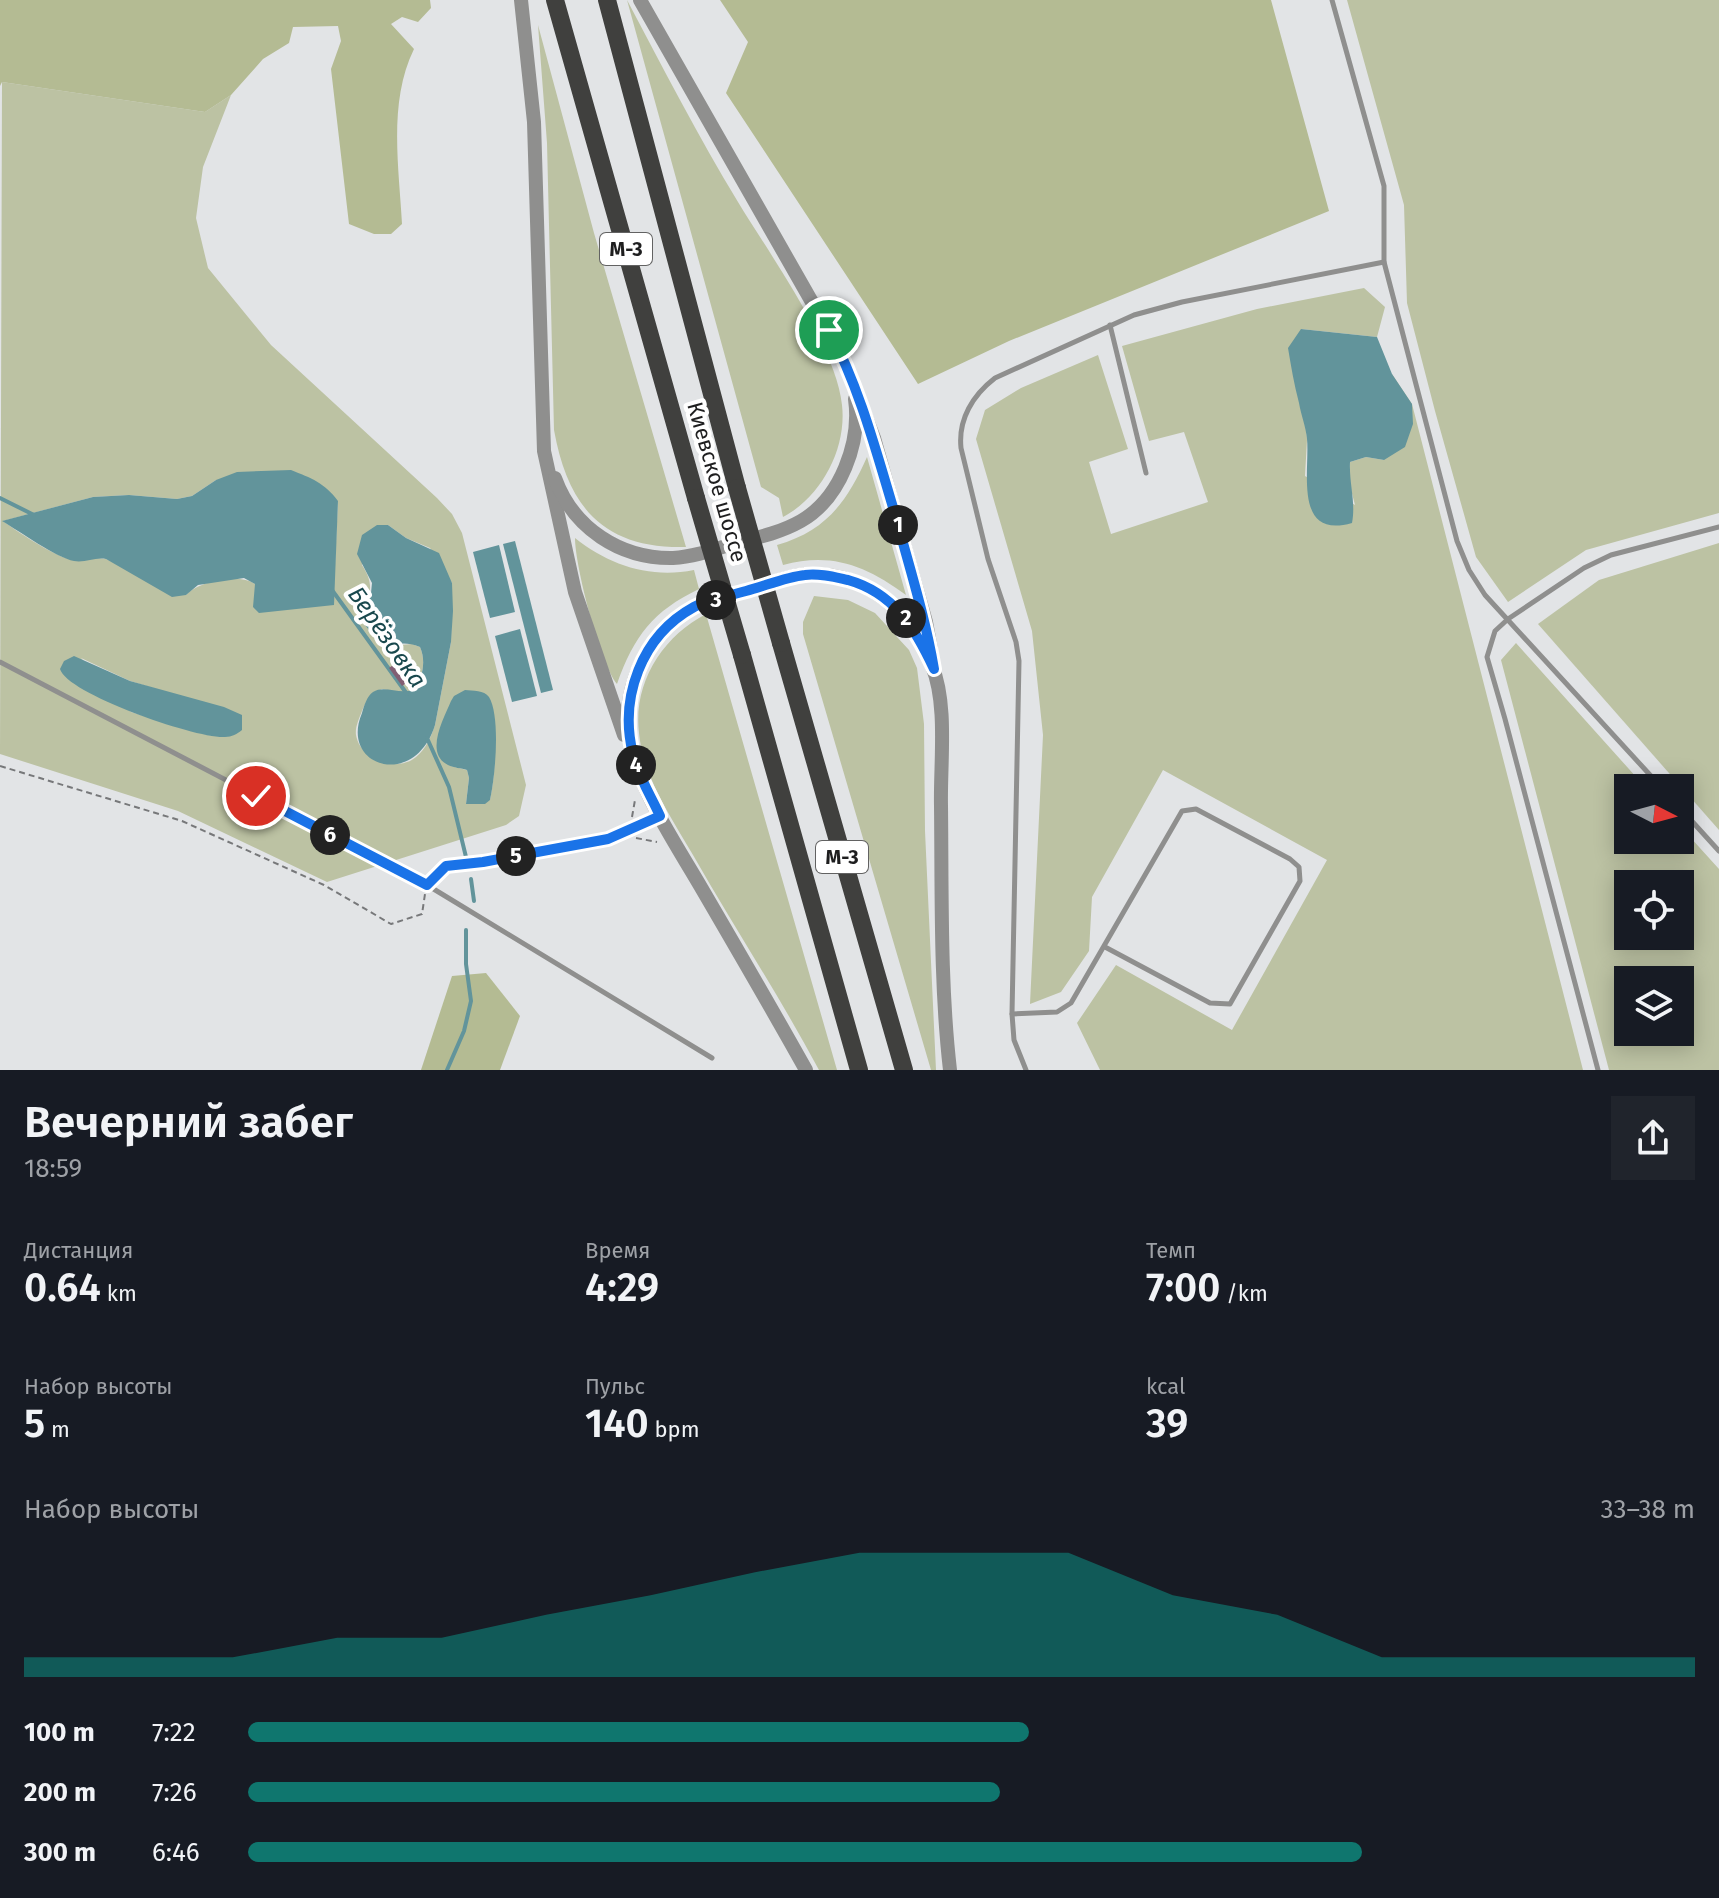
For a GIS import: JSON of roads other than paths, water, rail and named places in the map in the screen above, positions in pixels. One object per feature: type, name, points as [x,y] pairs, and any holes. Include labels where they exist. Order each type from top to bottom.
[{"type":"highway","name":"Киевское шоссе","points":[[555,0],[859,1070]]},
{"type":"highway","name":"Киевское шоссе","points":[[607,0],[737,488],[904,1070]]},
{"type":"street","points":[[521,0],[534,122],[542,419],[547,477],[575,592],[633,758],[660,816],[806,1070]]},
{"type":"street","points":[[640,0],[823,319],[851,378],[874,438],[926,622],[941,719],[945,1002],[950,1070]]},
{"type":"street","points":[[542,419],[558,486],[571,509],[588,529],[620,548],[657,557],[677,558],[773,533],[803,520],[817,508],[838,481],[851,449],[856,417],[851,378]]},
{"type":"street","points":[[633,758],[628,707],[638,669],[664,630],[701,604],[806,574],[850,581],[873,590],[899,610],[913,626],[934,669]]},
{"type":"lane","points":[[1332,0],[1384,186],[1384,262],[1457,541],[1469,570],[1485,595],[1649,774]]},
{"type":"lane","points":[[1026,1070],[1014,1040],[1012,1014],[1019,661],[1016,642],[988,559],[961,448],[964,419],[979,391],[995,378],[1134,315],[1182,302],[1384,262]]},
{"type":"lane","points":[[1110,325],[1146,473]]},
{"type":"lane","points":[[1598,1070],[1487,657],[1495,631],[1508,619],[1584,568],[1611,555],[1719,527]]},
{"type":"lane","points":[[0,662],[427,885],[712,1058]]},
{"type":"lane","points":[[1012,1014],[1048,1014],[1066,1009],[1182,811],[1196,809],[1290,859],[1301,871],[1300,881],[1230,1004],[1210,1003],[1105,947]]},
{"type":"lane","points":[[427,885],[446,866],[608,839],[660,816]]},
{"type":"lane","points":[[1694,823],[1719,851]]},
{"type":"water","points":[[1301,329],[1377,337],[1392,374],[1412,404],[1413,424],[1405,447],[1384,460],[1366,457],[1350,462],[1352,523],[1333,526],[1320,521],[1308,499],[1306,434],[1288,348]]},
{"type":"water","points":[[291,470],[323,485],[338,501],[334,605],[259,613],[253,607],[255,584],[244,578],[198,585],[186,595],[172,597],[106,559],[67,559],[2,521],[93,497],[129,495],[177,499],[192,496],[216,480],[237,472]]},
{"type":"water","points":[[377,525],[388,525],[406,538],[439,553],[452,583],[451,642],[435,725],[425,745],[412,758],[397,764],[382,764],[370,758],[361,747],[358,732],[364,707],[371,694],[383,689],[415,689],[423,668],[420,647],[386,644],[372,634],[363,622],[372,583],[357,554],[362,535]]},
{"type":"water","points":[[515,541],[553,690],[541,693],[503,544]]},
{"type":"water","points":[[499,545],[515,612],[490,618],[473,552]]},
{"type":"water","points":[[520,629],[537,696],[512,702],[495,636]]},
{"type":"water","points":[[74,656],[130,681],[224,707],[242,715],[242,730],[225,737],[210,736],[162,723],[108,702],[68,679],[60,669],[64,661]]},
{"type":"water","points":[[465,690],[487,695],[493,706],[496,748],[494,777],[490,800],[485,804],[466,804],[467,770],[448,765],[437,752],[438,735],[451,701]]},
{"type":"waterway","name":"Берёзовка","points":[[0,498],[34,515]]},
{"type":"waterway","name":"Берёзовка","points":[[332,590],[407,694]]},
{"type":"waterway","name":"Берёзовка","points":[[427,738],[449,787],[466,857]]},
{"type":"waterway","points":[[471,879],[474,901]]},
{"type":"waterway","name":"Берёзовка","points":[[447,1070],[464,1031],[471,1001],[466,930]]}]
